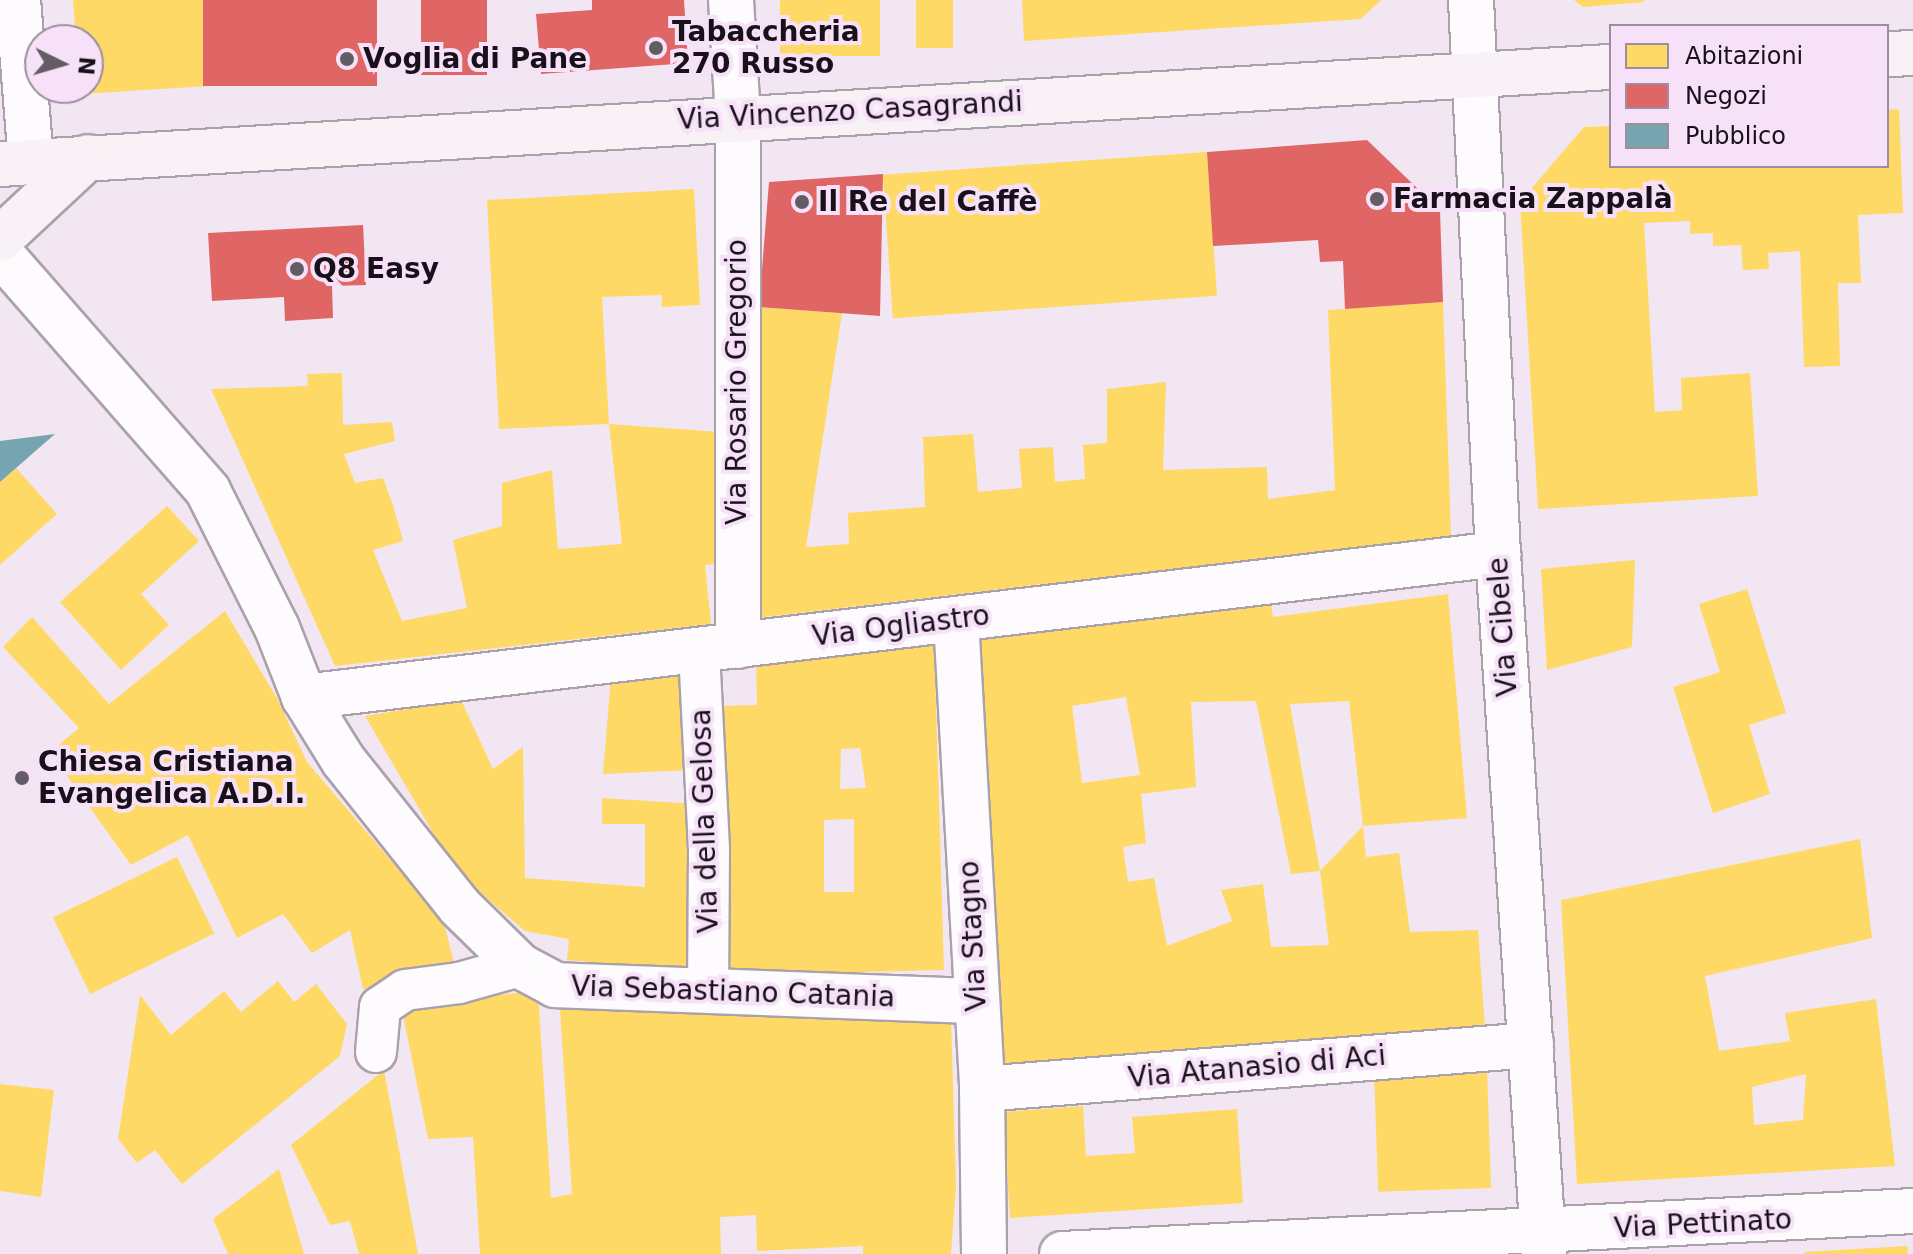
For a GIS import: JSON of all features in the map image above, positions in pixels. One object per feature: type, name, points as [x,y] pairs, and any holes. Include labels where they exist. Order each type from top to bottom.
[{"type":"main road","points":[[1889,54],[1913,53]]},
{"type":"main road","name":"Via Vincenzo Casagrandi","points":[[16,162],[1609,67]]},
{"type":"main road","points":[[0,239],[88,157]]},
{"type":"street","points":[[16,162],[18,0]]},
{"type":"street","name":"Via Rosario Gregorio","points":[[719,648],[738,118],[731,0]]},
{"type":"street","name":"Via Cibele","points":[[1471,0],[1498,554],[1544,1244]]},
{"type":"street","name":"Via Sebastiano Catania","points":[[0,253],[208,491],[277,628],[304,697],[343,760],[459,906],[520,966],[555,985],[976,1001]]},
{"type":"street","name":"Via Ogliastro","points":[[304,697],[1498,554]]},
{"type":"street","name":"Via Stagno","points":[[956,619],[982,1089],[984,1254]]},
{"type":"street","name":"Via della Gelosa","points":[[708,992],[709,850],[719,648]]},
{"type":"street","points":[[376,1052],[380,1007],[405,990],[459,983],[520,966]]},
{"type":"street","name":"Via Atanasio di Aci","points":[[982,1089],[1531,1045]]},
{"type":"street","name":"Via Pettinato","points":[[1062,1254],[1544,1244],[1913,1211]]},
{"type":"building: Abitazioni","points":[[73,0],[203,0],[209,86],[104,93],[104,24],[75,24]]},
{"type":"building: Abitazioni","points":[[780,0],[880,0],[880,56],[780,56]]},
{"type":"building: Abitazioni","points":[[916,0],[953,0],[953,48],[916,48]]},
{"type":"building: Abitazioni","points":[[1022,0],[1381,0],[1361,19],[1024,41]]},
{"type":"building: Abitazioni","points":[[1574,0],[1644,0],[1644,2],[1583,7]]},
{"type":"building: Abitazioni","points":[[1899,109],[1903,213],[1858,215],[1861,283],[1838,283],[1840,366],[1804,367],[1800,251],[1768,253],[1769,269],[1743,270],[1741,245],[1713,246],[1713,233],[1690,234],[1690,221],[1644,223],[1655,412],[1682,410],[1681,378],[1750,373],[1758,496],[1538,509],[1520,202],[1584,127],[1609,126],[1609,168],[1889,168],[1889,110]]},
{"type":"building: Abitazioni","points":[[1207,152],[1217,296],[893,318],[883,175]]},
{"type":"building: Abitazioni","points":[[694,189],[700,305],[662,307],[662,295],[602,297],[609,424],[499,429],[487,200]]},
{"type":"building: Abitazioni","points":[[1443,302],[1451,536],[756,618],[759,307],[842,313],[806,547],[849,544],[848,513],[925,507],[923,437],[973,434],[978,492],[1022,488],[1019,449],[1053,447],[1055,482],[1085,479],[1083,445],[1107,443],[1107,389],[1166,382],[1163,470],[1267,467],[1268,499],[1335,490],[1328,310]]},
{"type":"building: Abitazioni","points":[[342,373],[343,425],[392,422],[395,441],[344,454],[355,483],[383,478],[393,505],[403,541],[373,550],[402,621],[467,608],[453,540],[502,526],[502,483],[552,470],[558,549],[622,544],[609,424],[720,432],[722,563],[705,565],[711,624],[335,666],[211,389],[308,386],[307,374]]},
{"type":"building: Abitazioni","points":[[16,468],[57,514],[0,565],[0,482]]},
{"type":"building: Abitazioni","points":[[167,506],[199,541],[141,594],[169,625],[121,670],[60,602]]},
{"type":"building: Abitazioni","points":[[1635,560],[1632,647],[1547,670],[1541,569]]},
{"type":"building: Abitazioni","points":[[1747,589],[1786,713],[1749,725],[1770,794],[1713,813],[1673,687],[1720,672],[1699,604]]},
{"type":"building: Abitazioni","points":[[1448,594],[1467,818],[1363,826],[1366,857],[1399,853],[1410,932],[1478,930],[1485,1027],[992,1066],[976,635],[1271,605],[1273,617]],"holes":[[[1126,697],[1140,775],[1082,783],[1072,706]],[[1256,701],[1291,874],[1320,871],[1329,945],[1271,947],[1263,884],[1221,890],[1232,921],[1167,946],[1154,878],[1128,882],[1123,847],[1146,843],[1141,794],[1196,787],[1191,702]],[[1349,701],[1363,826],[1320,871],[1290,704]]]},
{"type":"building: Abitazioni","points":[[225,611],[278,700],[307,762],[444,923],[456,971],[363,989],[350,930],[312,953],[283,914],[237,938],[188,835],[131,865],[50,752],[79,728],[3,647],[32,617],[109,704]]},
{"type":"building: Abitazioni","points":[[934,637],[944,970],[731,975],[719,706],[757,705],[756,659]],"holes":[[[860,748],[866,788],[840,789],[841,749]],[[854,819],[854,892],[824,892],[824,820]]]},
{"type":"building: Abitazioni","points":[[684,674],[690,770],[603,774],[611,676]]},
{"type":"building: Abitazioni","points":[[461,700],[493,769],[523,747],[525,878],[645,887],[645,824],[602,824],[602,798],[696,804],[696,971],[567,960],[569,939],[525,931],[456,872],[365,716]]},
{"type":"building: Abitazioni","points":[[1860,839],[1872,938],[1705,976],[1719,1051],[1790,1041],[1785,1013],[1876,999],[1895,1166],[1577,1184],[1561,900]],"holes":[[[1806,1074],[1803,1120],[1754,1125],[1752,1087]]]},
{"type":"building: Abitazioni","points":[[177,857],[214,933],[90,994],[53,917]]},
{"type":"building: Abitazioni","points":[[278,981],[294,1002],[316,984],[347,1024],[340,1056],[182,1184],[155,1150],[137,1163],[118,1139],[140,995],[171,1035],[224,991],[241,1012]]},
{"type":"building: Abitazioni","points":[[538,991],[551,1198],[572,1194],[560,1010],[679,1006],[951,1018],[956,1186],[951,1254],[863,1254],[863,1246],[757,1251],[756,1215],[720,1217],[721,1254],[480,1254],[473,1137],[428,1139],[401,1005]]},
{"type":"building: Abitazioni","points":[[384,1070],[418,1254],[359,1254],[350,1221],[330,1225],[291,1145]]},
{"type":"building: Abitazioni","points":[[1487,1070],[1491,1188],[1378,1192],[1374,1074]]},
{"type":"building: Abitazioni","points":[[0,1084],[54,1090],[41,1197],[0,1191]]},
{"type":"building: Abitazioni","points":[[1083,1106],[1086,1156],[1135,1153],[1132,1117],[1237,1109],[1243,1203],[1010,1218],[1003,1112]]},
{"type":"building: Abitazioni","points":[[279,1169],[304,1254],[228,1254],[213,1219]]},
{"type":"building: Abitazioni","points":[[1907,1246],[1908,1254],[1804,1254],[1804,1252]]},
{"type":"building: Negozi","points":[[203,0],[377,0],[377,86],[203,86]]},
{"type":"building: Negozi","points":[[421,0],[487,0],[487,75],[421,75]]},
{"type":"building: Negozi","points":[[592,0],[684,0],[688,63],[541,74],[536,14],[592,10]]},
{"type":"building: Negozi","points":[[1367,140],[1440,210],[1443,302],[1345,309],[1343,261],[1320,262],[1318,240],[1213,246],[1207,152]]},
{"type":"building: Negozi","points":[[883,174],[880,316],[759,307],[769,182]]},
{"type":"building: Negozi","points":[[363,225],[366,285],[332,286],[333,318],[285,321],[284,297],[212,301],[208,233]]},
{"type":"building: Pubblico","points":[[55,434],[16,468],[0,482],[0,441]]},
{"type":"place","name":"Tabaccheria 270 Russo","points":[[656,48]]},
{"type":"place","name":"Voglia di Pane","points":[[347,59]]},
{"type":"place","name":"Farmacia Zappalà","points":[[1377,199]]},
{"type":"place","name":"Il Re del Caffè","points":[[802,202]]},
{"type":"place","name":"Q8 Easy","points":[[297,269]]},
{"type":"place","name":"Chiesa Cristiana Evangelica A.D.I.","points":[[22,778]]}]
